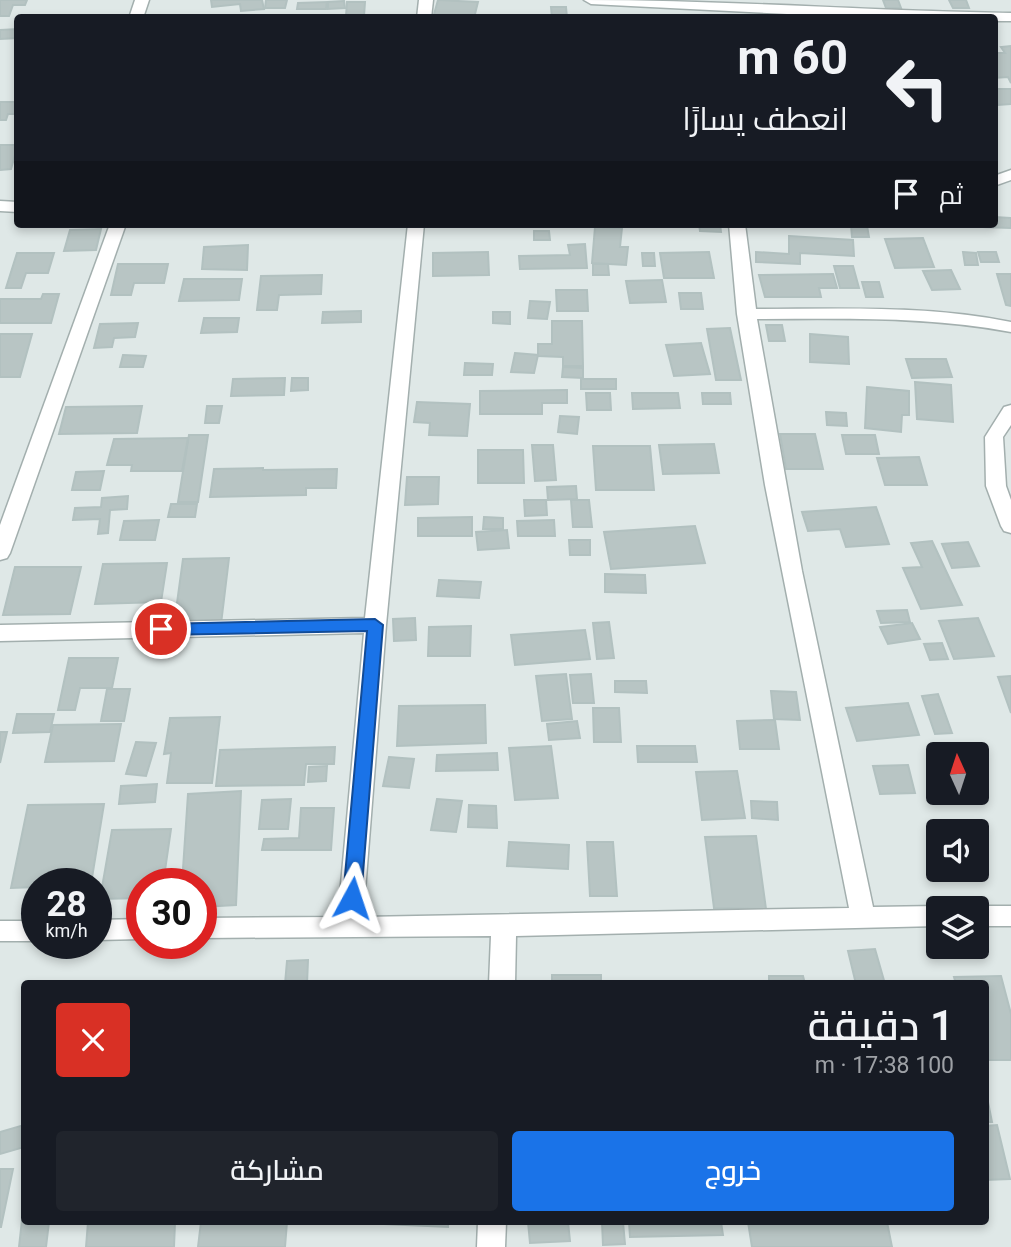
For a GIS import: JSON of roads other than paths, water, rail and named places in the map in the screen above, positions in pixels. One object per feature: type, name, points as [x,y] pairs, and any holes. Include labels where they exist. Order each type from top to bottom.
[{"type":"street","points":[[591,0],[690,11],[793,5],[890,14]]},
{"type":"street","points":[[0,553],[117,228]]},
{"type":"street","points":[[350,925],[375,625],[416,228]]},
{"type":"street","points":[[737,228],[746,314],[771,467],[863,916]]},
{"type":"street","points":[[746,314],[907,316],[988,322],[1011,327]]},
{"type":"street","points":[[1011,411],[994,437],[996,486],[1011,526]]},
{"type":"street","points":[[0,633],[375,625]]},
{"type":"street","points":[[217,928],[504,926],[926,916]]},
{"type":"street","points":[[989,916],[1011,916]]},
{"type":"street","points":[[502,980],[504,926]]},
{"type":"street","points":[[0,931],[21,931]]},
{"type":"street","points":[[491,1247],[492,1225]]}]
